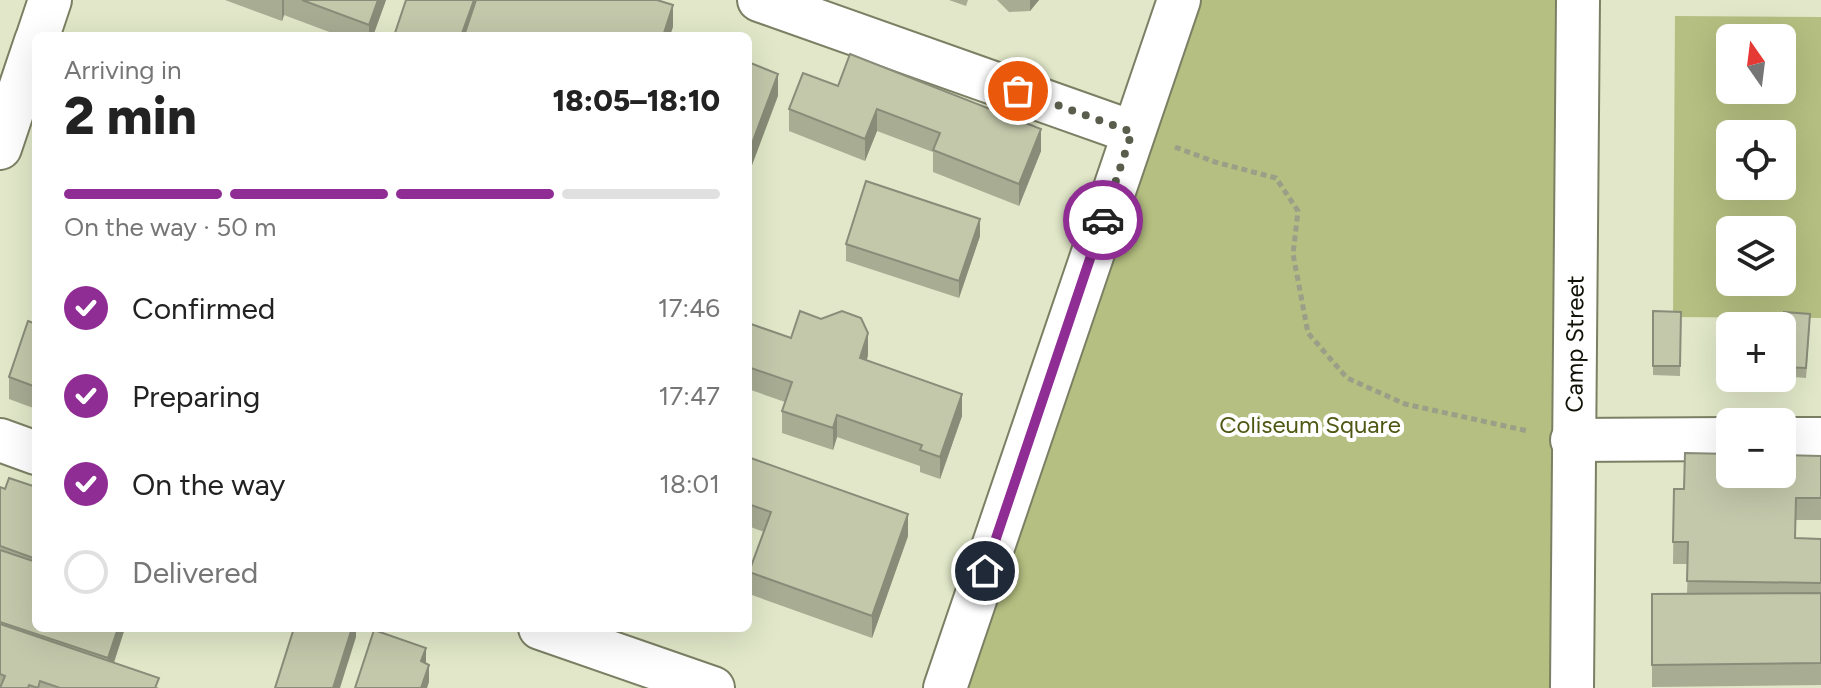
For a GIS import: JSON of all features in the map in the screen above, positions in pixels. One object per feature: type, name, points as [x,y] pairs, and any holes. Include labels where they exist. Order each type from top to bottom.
[{"type":"street","points":[[39,32],[50,0]]},
{"type":"street","points":[[759,0],[1132,132]]},
{"type":"street","points":[[945,688],[1179,0]]},
{"type":"street","name":"Camp Street","points":[[1572,688],[1578,0]]},
{"type":"street","points":[[0,148],[32,53]]},
{"type":"street","points":[[1572,440],[1716,439]]},
{"type":"street","points":[[1796,439],[1821,439]]},
{"type":"street","points":[[0,440],[32,452]]},
{"type":"street","points":[[552,632],[713,688]]},
{"type":"path","points":[[1132,132],[1215,162],[1276,178],[1298,211],[1293,254],[1308,333],[1347,378],[1405,404],[1572,440]]},
{"type":"green space","name":"Coliseum Square","points":[[1179,0],[1578,0],[1572,688],[945,688]]},
{"type":"green space","points":[[1675,16],[1821,17],[1821,318],[1796,318],[1796,312],[1716,312],[1716,317],[1673,317]]},
{"type":"building","points":[[302,0],[378,0],[369,25]]},
{"type":"building","points":[[406,0],[474,0],[462,32],[395,32]]},
{"type":"building","points":[[476,0],[657,0],[673,5],[664,32],[465,32]]},
{"type":"building","points":[[850,54],[1041,129],[1019,184],[933,150],[940,133],[877,109],[865,139],[789,109],[803,73],[838,86]]},
{"type":"building","points":[[752,64],[778,74],[752,143]]},
{"type":"building","points":[[866,181],[980,219],[959,281],[846,244]]},
{"type":"building","points":[[800,311],[821,319],[842,311],[861,318],[868,333],[860,358],[962,394],[940,457],[920,450],[922,445],[837,415],[833,428],[782,411],[792,382],[752,368],[752,324],[791,338]]},
{"type":"building","points":[[1653,311],[1681,312],[1680,366],[1653,366]]},
{"type":"building","points":[[1796,313],[1810,314],[1806,368],[1796,368]]},
{"type":"building","points":[[28,321],[32,322],[32,386],[9,377]]},
{"type":"building","points":[[1685,453],[1716,454],[1716,488],[1796,488],[1796,455],[1821,456],[1821,498],[1796,498],[1795,538],[1821,539],[1821,583],[1687,581],[1688,542],[1673,542],[1674,489],[1684,489]]},
{"type":"building","points":[[752,458],[908,514],[872,616],[752,573],[752,564],[771,512],[752,505]]},
{"type":"building","points":[[9,478],[32,486],[32,558],[0,546],[0,487],[5,489]]},
{"type":"building","points":[[0,550],[32,561],[32,632],[117,632],[108,658],[0,622]]},
{"type":"building","points":[[1821,593],[1821,663],[1652,665],[1652,594]]},
{"type":"building","points":[[0,624],[159,678],[155,688],[60,688],[40,681],[38,688],[29,685],[28,688],[0,688],[5,676],[0,674]]},
{"type":"building","points":[[293,632],[351,632],[333,688],[275,688]]},
{"type":"building","points":[[373,632],[426,648],[421,661],[429,665],[421,688],[355,688]]},
{"type":"way so far","points":[[1018,91],[1132,132],[1103,220]]},
{"type":"route","points":[[985,571],[1103,220]]}]
